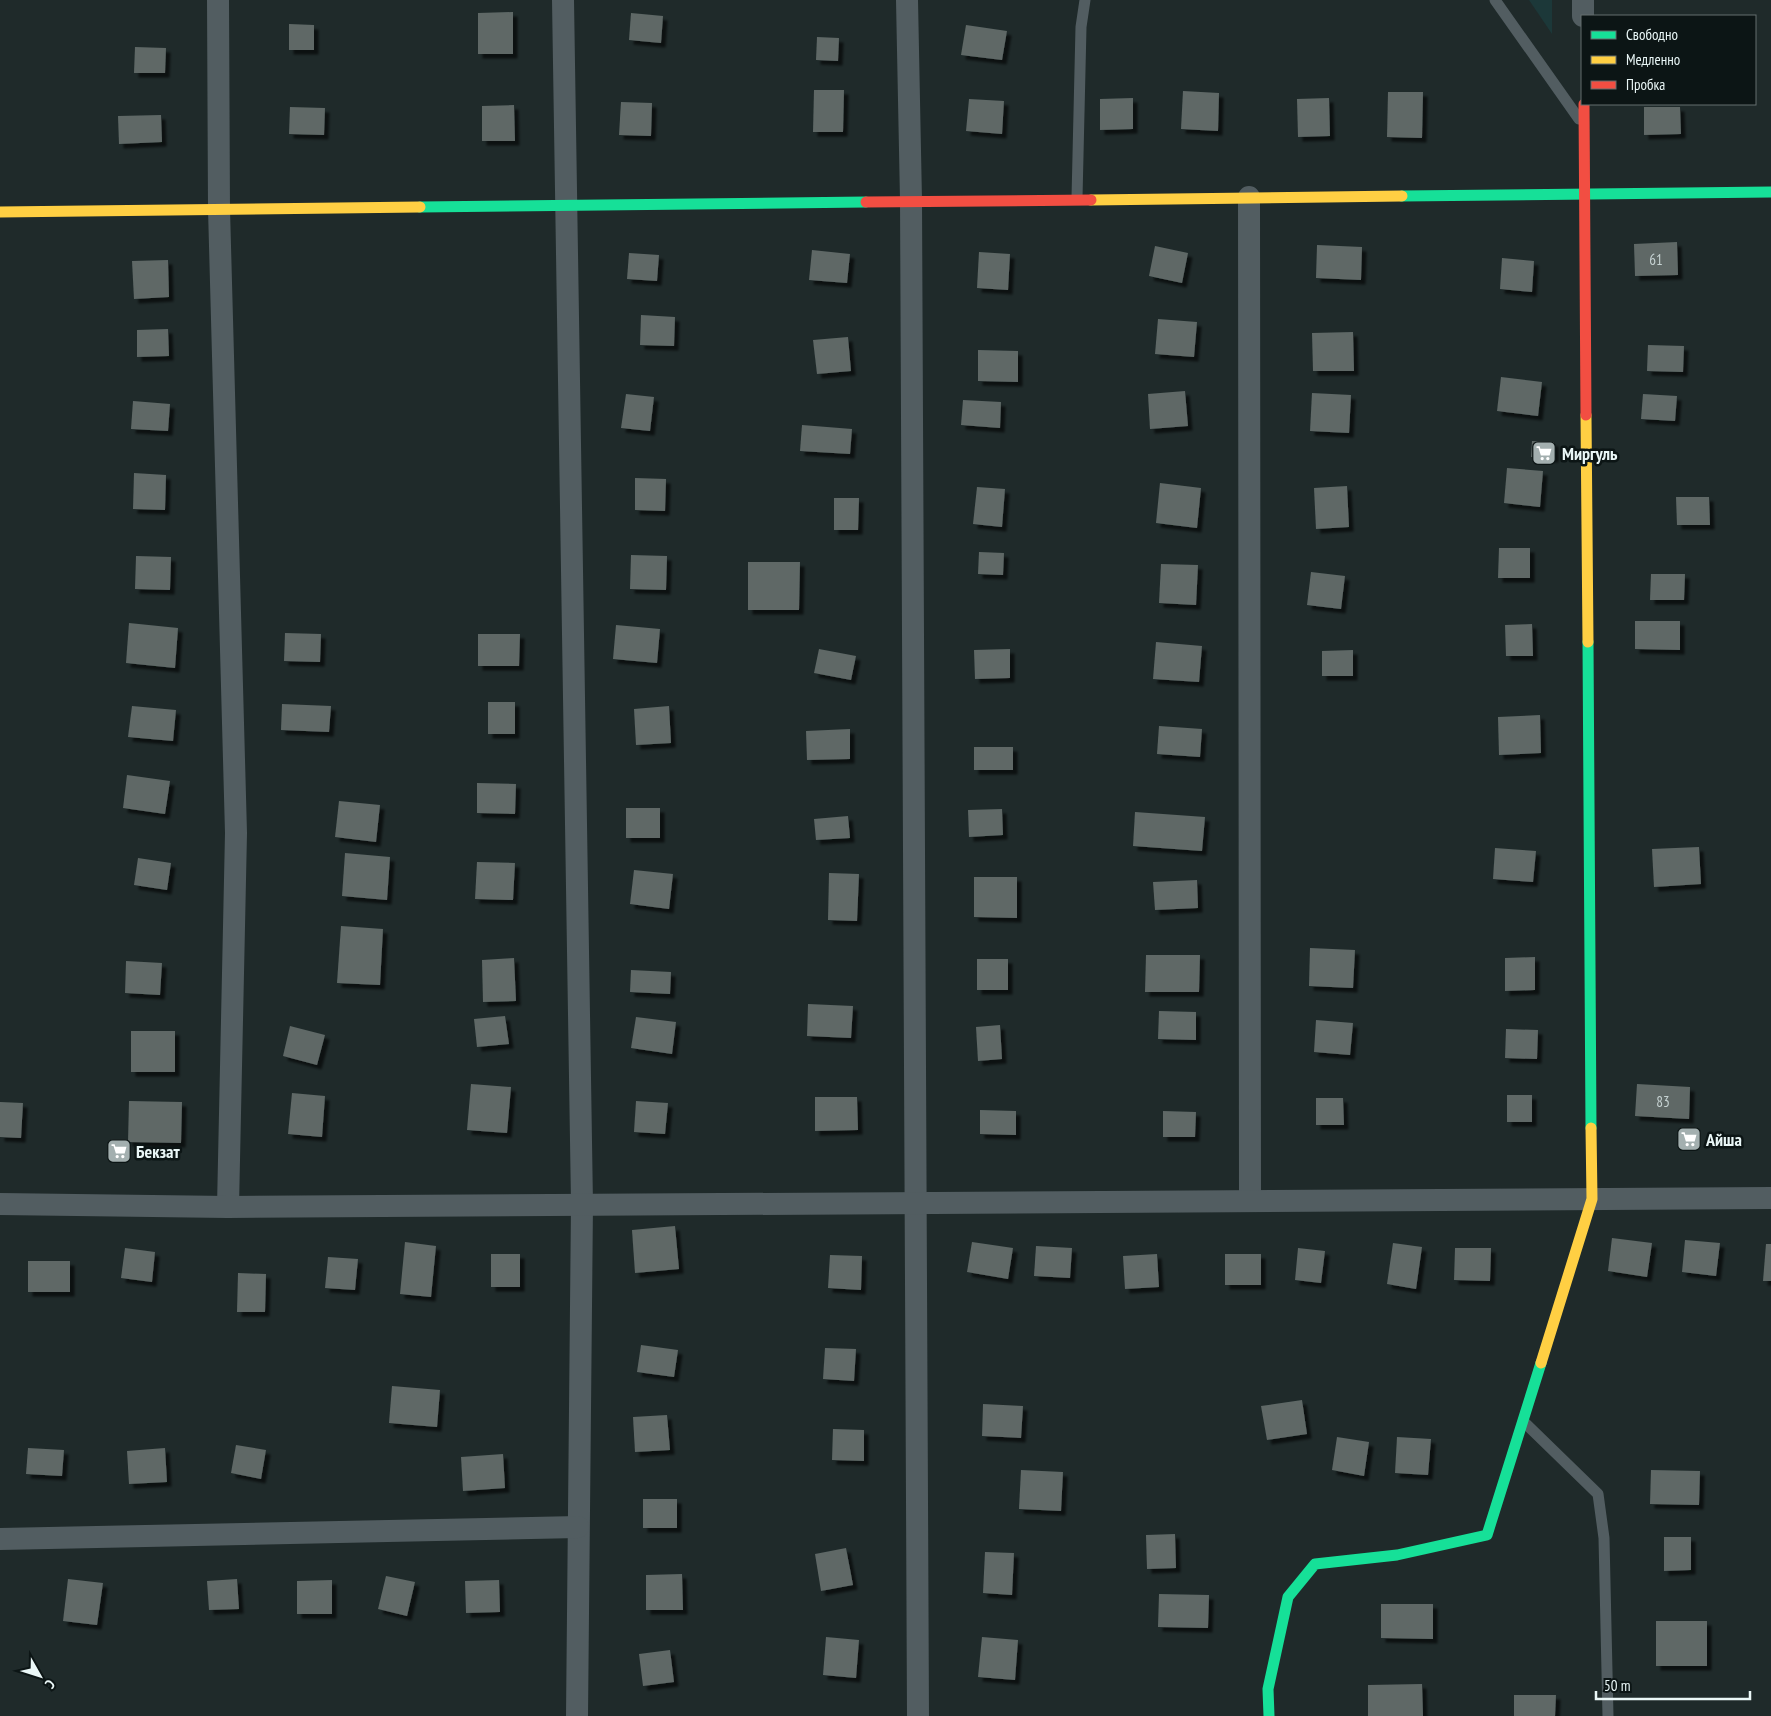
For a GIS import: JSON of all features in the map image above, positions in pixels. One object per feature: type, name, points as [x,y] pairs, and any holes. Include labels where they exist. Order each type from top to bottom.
[{"type":"street","points":[[218,0],[219,209],[236,833],[228,1207]]},
{"type":"street","points":[[563,0],[582,1204],[576,1716]]},
{"type":"street","points":[[907,0],[911,200],[918,1716]]},
{"type":"street","points":[[1583,0],[1584,15]]},
{"type":"street","points":[[1269,1716],[1268,1689],[1288,1596],[1314,1564],[1397,1555],[1487,1535],[1592,1199],[1584,105]]},
{"type":"street","points":[[0,212],[1077,198],[1771,192]]},
{"type":"street","points":[[1249,197],[1250,1201]]},
{"type":"street","points":[[0,1204],[228,1207],[1771,1198]]},
{"type":"street","points":[[0,1539],[578,1527]]},
{"type":"lane","points":[[1077,198],[1080,27],[1085,0]]},
{"type":"lane","points":[[1496,0],[1584,127]]},
{"type":"lane","points":[[1523,1421],[1598,1494],[1604,1538],[1608,1716]]},
{"type":"shaded area","points":[[1529,0],[1552,0],[1552,34]]},
{"type":"building","points":[[513,12],[513,54],[478,54],[478,13]]},
{"type":"building","points":[[631,13],[663,16],[661,43],[629,40]]},
{"type":"building","points":[[289,24],[314,25],[314,50],[289,50]]},
{"type":"building","points":[[966,25],[1007,31],[1002,60],[961,55]]},
{"type":"building","points":[[817,37],[839,38],[838,61],[816,60]]},
{"type":"building","points":[[135,47],[166,48],[165,73],[134,73]]},
{"type":"building","points":[[814,90],[844,90],[843,132],[813,132]]},
{"type":"building","points":[[1183,91],[1219,93],[1218,131],[1181,129]]},
{"type":"building","points":[[1388,92],[1423,92],[1422,138],[1387,137]]},
{"type":"building","points":[[1133,98],[1133,129],[1100,130],[1100,99]]},
{"type":"building","points":[[1329,98],[1330,136],[1298,137],[1297,99]]},
{"type":"building","points":[[969,99],[1004,101],[1002,134],[966,131]]},
{"type":"building","points":[[621,102],[652,103],[651,136],[619,135]]},
{"type":"building","points":[[514,105],[515,141],[482,141],[482,106]]},
{"type":"building","points":[[290,107],[325,108],[324,135],[289,134]]},
{"type":"building","points":[[1644,107],[1680,107],[1681,134],[1644,135]]},
{"type":"building","points":[[161,115],[162,142],[119,144],[118,116]]},
{"type":"building","points":[[1677,242],[1678,275],[1635,276],[1634,244]]},
{"type":"building","points":[[1317,245],[1362,247],[1361,280],[1316,278]]},
{"type":"building","points":[[1155,246],[1188,253],[1182,283],[1149,276]]},
{"type":"building","points":[[812,250],[850,254],[847,283],[809,280]]},
{"type":"building","points":[[979,252],[1010,254],[1008,290],[977,288]]},
{"type":"building","points":[[629,253],[659,255],[657,281],[627,279]]},
{"type":"building","points":[[1502,258],[1534,261],[1532,292],[1500,289]]},
{"type":"building","points":[[168,260],[169,297],[134,299],[132,261]]},
{"type":"building","points":[[641,315],[675,317],[674,346],[640,345]]},
{"type":"building","points":[[1158,319],[1197,322],[1194,357],[1155,354]]},
{"type":"building","points":[[168,329],[169,356],[137,357],[137,330]]},
{"type":"building","points":[[1353,332],[1354,371],[1313,371],[1312,333]]},
{"type":"building","points":[[848,337],[851,371],[817,374],[813,340]]},
{"type":"building","points":[[1648,345],[1684,346],[1683,372],[1647,371]]},
{"type":"building","points":[[978,350],[1018,351],[1018,382],[978,381]]},
{"type":"building","points":[[1501,377],[1542,382],[1538,416],[1497,411]]},
{"type":"building","points":[[1185,391],[1188,426],[1150,429],[1148,394]]},
{"type":"building","points":[[1312,393],[1351,395],[1349,433],[1310,431]]},
{"type":"building","points":[[626,394],[654,397],[650,431],[621,428]]},
{"type":"building","points":[[1643,394],[1677,396],[1675,421],[1641,419]]},
{"type":"building","points":[[963,400],[1001,402],[1000,428],[961,425]]},
{"type":"building","points":[[133,401],[170,404],[168,431],[131,429]]},
{"type":"building","points":[[802,425],[852,429],[850,454],[800,451]]},
{"type":"building","points":[[1532,441],[1554,442],[1554,458],[1531,457]]},
{"type":"building","points":[[1507,468],[1543,471],[1540,507],[1504,503]]},
{"type":"building","points":[[134,473],[166,475],[165,510],[133,509]]},
{"type":"building","points":[[635,478],[666,479],[665,511],[635,510]]},
{"type":"building","points":[[1160,483],[1201,488],[1197,528],[1156,523]]},
{"type":"building","points":[[1347,486],[1349,527],[1316,529],[1314,488]]},
{"type":"building","points":[[977,487],[1005,489],[1002,527],[973,524]]},
{"type":"building","points":[[1676,497],[1709,497],[1710,525],[1677,525]]},
{"type":"building","points":[[834,498],[859,498],[858,530],[834,530]]},
{"type":"building","points":[[1499,548],[1530,548],[1530,578],[1498,578]]},
{"type":"building","points":[[979,552],[1004,553],[1003,575],[978,574]]},
{"type":"building","points":[[631,555],[667,556],[666,590],[630,589]]},
{"type":"building","points":[[136,556],[171,557],[170,590],[135,589]]},
{"type":"building","points":[[748,562],[800,562],[799,610],[748,610]]},
{"type":"building","points":[[1161,564],[1198,565],[1196,605],[1159,603]]},
{"type":"building","points":[[1311,572],[1345,576],[1341,609],[1307,605]]},
{"type":"building","points":[[1651,574],[1685,574],[1684,600],[1650,600]]},
{"type":"building","points":[[1635,621],[1680,621],[1680,650],[1635,649]]},
{"type":"building","points":[[129,623],[178,628],[175,668],[126,663]]},
{"type":"building","points":[[1532,624],[1533,656],[1506,656],[1505,625]]},
{"type":"building","points":[[616,625],[660,629],[657,663],[613,659]]},
{"type":"building","points":[[285,633],[321,634],[320,662],[284,661]]},
{"type":"building","points":[[478,634],[520,634],[519,666],[478,666]]},
{"type":"building","points":[[1156,642],[1202,646],[1199,682],[1153,679]]},
{"type":"building","points":[[819,649],[856,656],[851,680],[814,673]]},
{"type":"building","points":[[1010,649],[1010,678],[975,679],[974,650]]},
{"type":"building","points":[[1353,650],[1353,676],[1322,676],[1322,651]]},
{"type":"building","points":[[488,702],[515,702],[515,734],[488,734]]},
{"type":"building","points":[[282,704],[331,706],[329,732],[281,730]]},
{"type":"building","points":[[132,706],[176,710],[173,741],[128,737]]},
{"type":"building","points":[[669,706],[671,743],[636,745],[634,709]]},
{"type":"building","points":[[1540,715],[1541,753],[1499,755],[1498,717]]},
{"type":"building","points":[[1159,726],[1202,729],[1200,757],[1157,754]]},
{"type":"building","points":[[850,729],[850,759],[807,760],[806,731]]},
{"type":"building","points":[[974,747],[1013,747],[1013,770],[974,770]]},
{"type":"building","points":[[127,775],[170,781],[165,814],[123,808]]},
{"type":"building","points":[[477,783],[516,784],[515,814],[477,813]]},
{"type":"building","points":[[339,801],[380,805],[376,842],[335,837]]},
{"type":"building","points":[[626,808],[660,808],[660,838],[626,838]]},
{"type":"building","points":[[1002,809],[1003,835],[969,837],[968,810]]},
{"type":"building","points":[[1135,812],[1205,817],[1202,851],[1133,846]]},
{"type":"building","points":[[848,816],[850,838],[816,840],[814,819]]},
{"type":"building","points":[[1699,847],[1701,884],[1654,887],[1652,849]]},
{"type":"building","points":[[1495,848],[1536,851],[1533,882],[1493,879]]},
{"type":"building","points":[[345,853],[390,857],[387,900],[342,896]]},
{"type":"building","points":[[138,858],[171,863],[167,890],[134,885]]},
{"type":"building","points":[[477,862],[515,863],[513,900],[475,899]]},
{"type":"building","points":[[634,870],[673,874],[669,909],[630,904]]},
{"type":"building","points":[[829,873],[859,874],[857,921],[828,920]]},
{"type":"building","points":[[974,877],[1017,877],[1017,918],[974,917]]},
{"type":"building","points":[[1197,880],[1198,908],[1155,910],[1153,882]]},
{"type":"building","points":[[341,926],[383,929],[380,985],[337,983]]},
{"type":"building","points":[[1310,948],[1355,950],[1353,988],[1309,986]]},
{"type":"building","points":[[1146,955],[1200,955],[1199,992],[1145,992]]},
{"type":"building","points":[[1535,957],[1535,990],[1505,991],[1505,958]]},
{"type":"building","points":[[514,958],[516,1001],[483,1002],[482,960]]},
{"type":"building","points":[[977,959],[1008,959],[1008,990],[977,990]]},
{"type":"building","points":[[126,961],[162,963],[160,995],[125,993]]},
{"type":"building","points":[[631,970],[671,972],[670,994],[630,992]]},
{"type":"building","points":[[808,1004],[853,1006],[851,1038],[807,1036]]},
{"type":"building","points":[[1159,1011],[1196,1012],[1196,1040],[1158,1039]]},
{"type":"building","points":[[505,1016],[509,1044],[477,1047],[474,1019]]},
{"type":"building","points":[[636,1017],[676,1022],[672,1054],[631,1048]]},
{"type":"building","points":[[1316,1020],[1353,1023],[1350,1055],[1314,1052]]},
{"type":"building","points":[[1000,1025],[1002,1059],[978,1061],[976,1027]]},
{"type":"building","points":[[290,1026],[325,1035],[317,1065],[283,1056]]},
{"type":"building","points":[[1506,1029],[1538,1030],[1537,1059],[1505,1058]]},
{"type":"building","points":[[131,1031],[175,1031],[175,1072],[131,1072]]},
{"type":"building","points":[[471,1084],[511,1087],[507,1133],[467,1130]]},
{"type":"building","points":[[1637,1084],[1690,1087],[1689,1119],[1635,1116]]},
{"type":"building","points":[[292,1093],[325,1096],[322,1137],[288,1134]]},
{"type":"building","points":[[1507,1095],[1532,1095],[1532,1122],[1507,1122]]},
{"type":"building","points":[[815,1097],[857,1097],[858,1130],[815,1131]]},
{"type":"building","points":[[1316,1098],[1343,1098],[1344,1125],[1316,1125]]},
{"type":"building","points":[[129,1101],[182,1102],[181,1143],[128,1142]]},
{"type":"building","points":[[636,1101],[668,1103],[665,1134],[634,1132]]},
{"type":"building","points":[[0,1102],[23,1103],[21,1138],[0,1137]]},
{"type":"building","points":[[980,1110],[1016,1111],[1016,1135],[980,1134]]},
{"type":"building","points":[[1163,1111],[1196,1112],[1195,1137],[1163,1137]]},
{"type":"building","points":[[675,1226],[679,1269],[635,1273],[632,1230]]},
{"type":"building","points":[[1612,1238],[1652,1243],[1647,1277],[1608,1271]]},
{"type":"building","points":[[1685,1240],[1720,1243],[1716,1276],[1682,1272]]},
{"type":"building","points":[[405,1242],[436,1246],[431,1297],[400,1294]]},
{"type":"building","points":[[972,1242],[1013,1248],[1008,1279],[967,1272]]},
{"type":"building","points":[[1393,1243],[1422,1247],[1416,1289],[1387,1284]]},
{"type":"building","points":[[1766,1244],[1771,1244],[1771,1281],[1763,1281]]},
{"type":"building","points":[[1036,1246],[1072,1248],[1070,1278],[1034,1276]]},
{"type":"building","points":[[125,1248],[155,1252],[152,1282],[121,1278]]},
{"type":"building","points":[[1298,1248],[1325,1251],[1321,1283],[1295,1280]]},
{"type":"building","points":[[1455,1248],[1491,1248],[1490,1281],[1454,1280]]},
{"type":"building","points":[[491,1254],[520,1254],[520,1287],[491,1287]]},
{"type":"building","points":[[1157,1254],[1159,1287],[1125,1289],[1123,1256]]},
{"type":"building","points":[[1225,1254],[1261,1254],[1261,1285],[1225,1285]]},
{"type":"building","points":[[830,1255],[862,1256],[861,1290],[828,1288]]},
{"type":"building","points":[[328,1257],[358,1259],[355,1290],[325,1288]]},
{"type":"building","points":[[28,1261],[70,1261],[70,1292],[28,1292]]},
{"type":"building","points":[[238,1273],[266,1274],[265,1312],[237,1312]]},
{"type":"building","points":[[641,1345],[678,1350],[674,1377],[637,1372]]},
{"type":"building","points":[[825,1348],[856,1349],[854,1381],[823,1379]]},
{"type":"building","points":[[392,1386],[440,1390],[437,1427],[389,1423]]},
{"type":"building","points":[[1302,1400],[1307,1434],[1267,1440],[1261,1406]]},
{"type":"building","points":[[983,1404],[1023,1406],[1021,1438],[982,1436]]},
{"type":"building","points":[[667,1415],[670,1450],[635,1452],[633,1417]]},
{"type":"building","points":[[833,1429],[864,1430],[864,1461],[832,1460]]},
{"type":"building","points":[[1337,1437],[1369,1442],[1364,1476],[1332,1470]]},
{"type":"building","points":[[1397,1437],[1431,1439],[1428,1475],[1395,1473]]},
{"type":"building","points":[[236,1445],[266,1450],[261,1479],[231,1473]]},
{"type":"building","points":[[28,1448],[64,1450],[62,1476],[26,1474]]},
{"type":"building","points":[[165,1448],[167,1482],[129,1484],[127,1451]]},
{"type":"building","points":[[503,1454],[505,1488],[463,1491],[461,1457]]},
{"type":"building","points":[[1021,1470],[1063,1472],[1061,1511],[1019,1509]]},
{"type":"building","points":[[1651,1470],[1700,1471],[1699,1505],[1650,1504]]},
{"type":"building","points":[[643,1499],[677,1499],[677,1528],[643,1528]]},
{"type":"building","points":[[1175,1534],[1176,1568],[1147,1569],[1146,1535]]},
{"type":"building","points":[[1664,1537],[1691,1537],[1691,1570],[1664,1571]]},
{"type":"building","points":[[846,1548],[853,1585],[821,1591],[815,1554]]},
{"type":"building","points":[[985,1552],[1014,1553],[1012,1595],[983,1593]]},
{"type":"building","points":[[682,1574],[683,1610],[646,1610],[646,1575]]},
{"type":"building","points":[[386,1576],[415,1582],[407,1616],[378,1609]]},
{"type":"building","points":[[68,1579],[103,1583],[97,1625],[63,1621]]},
{"type":"building","points":[[237,1579],[239,1609],[209,1610],[207,1581]]},
{"type":"building","points":[[332,1580],[332,1614],[297,1614],[297,1581]]},
{"type":"building","points":[[499,1580],[500,1612],[466,1613],[465,1581]]},
{"type":"building","points":[[1159,1594],[1209,1595],[1208,1628],[1158,1627]]},
{"type":"building","points":[[1381,1604],[1433,1604],[1433,1639],[1381,1638]]},
{"type":"building","points":[[1656,1621],[1707,1621],[1707,1666],[1656,1666]]},
{"type":"building","points":[[826,1637],[859,1640],[856,1678],[823,1675]]},
{"type":"building","points":[[982,1637],[1018,1640],[1015,1680],[978,1677]]},
{"type":"building","points":[[670,1650],[674,1682],[643,1686],[639,1654]]},
{"type":"building","points":[[1422,1684],[1423,1716],[1368,1716],[1368,1685]]},
{"type":"building","points":[[1514,1695],[1556,1695],[1555,1716],[1514,1716]]},
{"type":"traffic: fast","points":[[1402,196],[1771,192]]},
{"type":"traffic: fast","points":[[420,207],[866,202]]},
{"type":"traffic: fast","points":[[1588,642],[1591,1128]]},
{"type":"traffic: fast","points":[[1269,1716],[1268,1689],[1288,1597],[1315,1564],[1397,1555],[1487,1535],[1541,1363]]},
{"type":"traffic: slow","points":[[1091,200],[1402,196]]},
{"type":"traffic: slow","points":[[0,212],[420,207]]},
{"type":"traffic: slow","points":[[1586,415],[1588,642]]},
{"type":"traffic: slow","points":[[1541,1363],[1592,1199],[1591,1128]]},
{"type":"traffic: jam","points":[[1584,105],[1586,415]]},
{"type":"traffic: jam","points":[[866,202],[1091,200]]},
{"type":"place","name":"Миргуль","points":[[1544,453]]},
{"type":"place","name":"Айша","points":[[1689,1139]]},
{"type":"place","name":"Бекзат","points":[[119,1151]]}]
